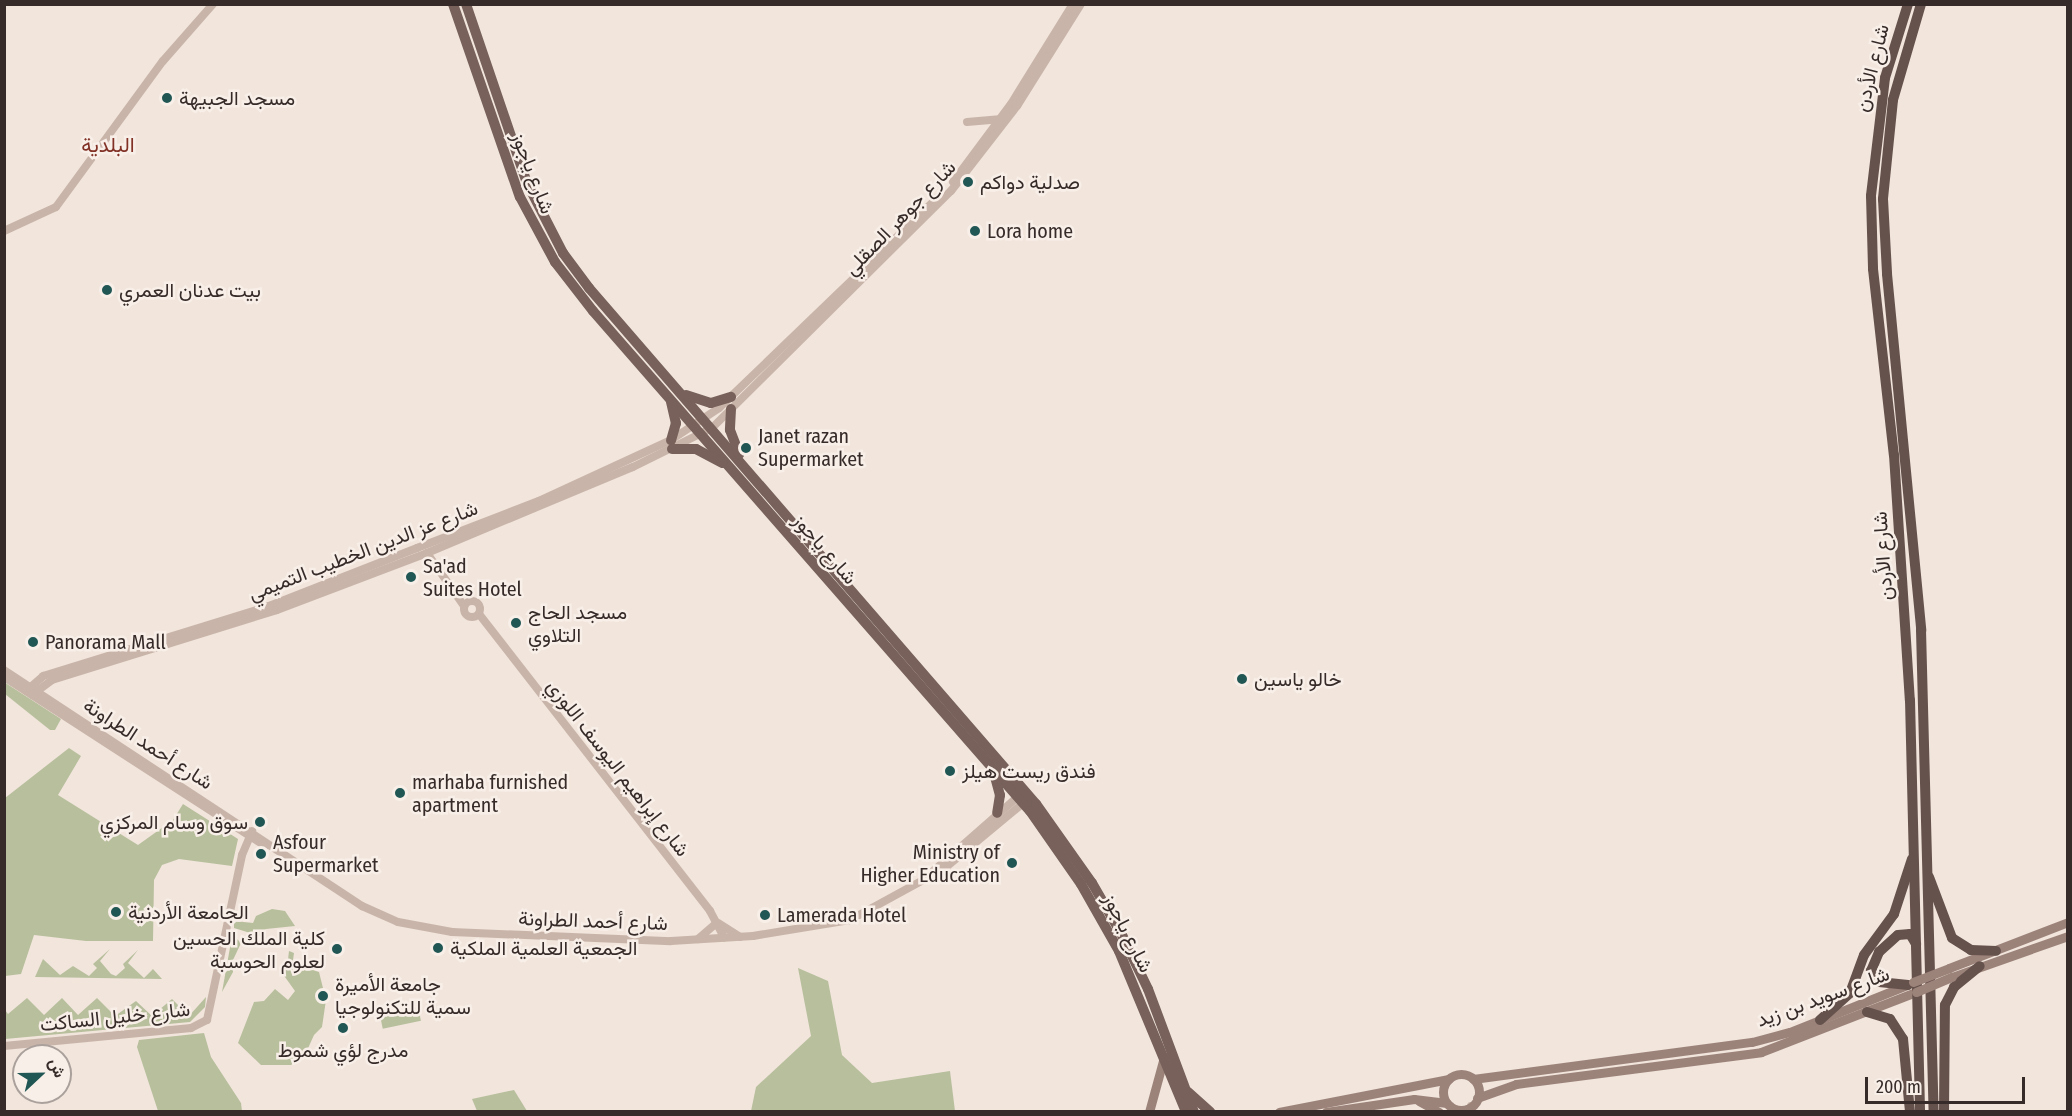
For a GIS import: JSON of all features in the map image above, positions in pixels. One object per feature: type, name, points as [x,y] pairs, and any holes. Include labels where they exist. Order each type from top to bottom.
[{"type":"highway","name":"شارع الأردن","points":[[1908,4],[1885,78],[1870,196],[1873,269],[1894,455],[1904,595],[1914,854],[1920,1112]]},
{"type":"highway","name":"شارع الأردن","points":[[1921,4],[1893,100],[1883,199],[1887,274],[1921,630],[1934,1112]]},
{"type":"highway","points":[[1820,1020],[1850,993],[1864,955],[1894,914],[1914,854]]},
{"type":"highway","points":[[1926,872],[1952,938],[1971,950],[1996,951]]},
{"type":"highway","points":[[1912,986],[1876,981],[1871,968],[1883,947],[1900,934],[1912,936],[1916,945]]},
{"type":"highway","points":[[1944,1112],[1945,1005],[1954,987],[1980,966]]},
{"type":"highway","points":[[1867,1012],[1890,1019],[1904,1039],[1910,1112]]},
{"type":"main road","name":"شارع ياجوز","points":[[453,4],[520,197],[535,229],[572,285],[993,770],[1024,797],[1097,909],[1165,1055],[1186,1112]]},
{"type":"main road","name":"شارع ياجوز","points":[[466,4],[527,183],[550,234],[584,282],[750,472],[1082,868],[1122,935],[1148,989],[1194,1112]]},
{"type":"main road","points":[[681,393],[708,403],[730,397]]},
{"type":"main road","points":[[666,394],[676,420],[672,444],[696,449],[732,468]]},
{"type":"main road","points":[[731,409],[733,439],[750,472]]},
{"type":"main road","points":[[993,770],[1000,795],[998,813]]},
{"type":"main road","name":"شارع سويد بن زيد","points":[[1473,1079],[1743,1044],[1820,1020],[1951,972],[2067,922]]},
{"type":"main road","name":"شارع سويد بن زيد","points":[[1951,972],[1980,966],[2067,936]]},
{"type":"main road","name":"شارع سويد بن زيد","points":[[1478,1098],[1506,1085],[1761,1052],[1867,1012],[1912,986]]},
{"type":"main road","points":[[1149,1112],[1165,1055]]},
{"type":"main road","points":[[1279,1112],[1449,1079],[1463,1074],[1473,1079],[1478,1088],[1478,1098],[1470,1109],[1414,1099],[1326,1112]]},
{"type":"main road","points":[[1449,1079],[1443,1093],[1450,1107]]},
{"type":"main road","points":[[1186,1090],[1210,1112]]},
{"type":"main road","points":[[1414,1099],[1439,1112]]},
{"type":"street","points":[[4,231],[56,207],[163,61],[213,4]]},
{"type":"street","name":"شارع جوهر الصقلي","points":[[709,424],[730,397],[944,192],[1000,118],[1073,4]]},
{"type":"street","name":"شارع جوهر الصقلي","points":[[709,424],[731,409],[951,191],[1017,106],[1081,4]]},
{"type":"street","points":[[967,122],[1000,118]]},
{"type":"street","name":"شارع عز الدين الخطيب التميمي","points":[[46,679],[277,610],[427,553],[672,444],[709,424]]},
{"type":"street","name":"شارع عز الدين الخطيب التميمي","points":[[31,691],[46,679],[269,606],[539,501],[672,444]]},
{"type":"street","points":[[427,553],[467,603],[467,615],[476,616],[480,605],[467,603]]},
{"type":"street","name":"شارع إبراهيم اليوسف اللوزي","points":[[476,616],[496,636],[716,922],[721,937]]},
{"type":"street","name":"شارع أحمد الطراونة","points":[[4,670],[31,691],[362,906],[398,922],[476,933],[698,939],[740,937],[850,920],[923,881],[989,836],[1024,797]]},
{"type":"street","name":"شارع أحمد الطراونة","points":[[4,677],[45,697],[252,835]]},
{"type":"street","points":[[15,677],[29,680],[46,679],[45,697]]},
{"type":"street","name":"شارع أحمد الطراونة","points":[[923,881],[998,813],[1024,797]]},
{"type":"street","name":"شارع خليل الساكت","points":[[4,1046],[191,1028],[207,1020],[243,859],[252,835]]},
{"type":"street","points":[[698,939],[716,922],[740,937]]},
{"type":"green space","points":[[4,682],[61,719],[55,730],[50,730],[5,694]]},
{"type":"green space","points":[[69,748],[81,756],[58,795],[138,845],[173,820],[183,804],[238,839],[232,866],[179,859],[162,865],[154,880],[153,941],[86,941],[34,935],[21,974],[5,976],[5,798]]},
{"type":"green space","points":[[272,909],[285,911],[295,926],[266,929],[260,936],[234,928],[234,921],[253,923],[256,916]]},
{"type":"green space","points":[[237,939],[241,943],[233,960],[233,972],[222,992],[231,942]]},
{"type":"green space","points":[[110,949],[100,961],[111,974],[116,976],[125,968],[123,964],[138,950],[128,963],[144,978],[153,969],[162,979],[35,977],[43,959],[60,975],[73,966],[89,976],[97,968],[93,964]]},
{"type":"green space","points":[[289,951],[294,953],[293,960],[303,967],[319,972],[326,1000],[322,1027],[314,1035],[305,1055],[291,1065],[261,1065],[238,1043],[254,1002],[264,1001],[275,989],[288,1000],[295,991],[280,970],[288,960]]},
{"type":"green space","points":[[798,968],[828,981],[842,1055],[872,1083],[950,1071],[955,1111],[751,1111],[756,1087],[811,1036]]},
{"type":"green space","points":[[206,997],[205,1007],[190,1022],[5,1039],[5,1010],[8,1014],[27,998],[44,1015],[62,998],[78,1015],[97,998],[115,1016],[136,1001],[152,1016],[172,999],[189,1016]]},
{"type":"green space","points":[[418,1007],[421,1021],[383,1029],[380,1015]]},
{"type":"green space","points":[[204,1033],[211,1057],[241,1103],[242,1111],[158,1111],[137,1047],[139,1040]]},
{"type":"green space","points":[[514,1090],[527,1111],[477,1111],[472,1099]]},
{"type":"place","name":"مسجد الجبيهة","points":[[167,98]]},
{"type":"place","name":"صدلية دواكم","points":[[968,182]]},
{"type":"place","name":"Lora home","points":[[975,231]]},
{"type":"place","name":"بيت عدنان العمري","points":[[107,290]]},
{"type":"place","name":"Janet razan Supermarket","points":[[746,448]]},
{"type":"place","name":"Sa'ad Suites Hotel","points":[[411,577]]},
{"type":"place","name":"مسجد الحاج التلاوي","points":[[516,623]]},
{"type":"place","name":"Panorama Mall","points":[[33,642]]},
{"type":"place","name":"خالو ياسين","points":[[1242,679]]},
{"type":"place","name":"فندق ريست هيلز","points":[[950,771]]},
{"type":"place","name":"marhaba furnished apartment","points":[[400,793]]},
{"type":"place","name":"سوق وسام المركزي","points":[[260,822]]},
{"type":"place","name":"Asfour Supermarket","points":[[261,854]]},
{"type":"place","name":"Ministry of Higher Education","points":[[1012,863]]},
{"type":"place","name":"الجامعة الأردنية","points":[[116,912]]},
{"type":"place","name":"Lamerada Hotel","points":[[765,915]]},
{"type":"place","name":"الجمعية العلمية الملكية","points":[[438,948]]},
{"type":"place","name":"كلية الملك الحسين لعلوم الحوسبة","points":[[337,949]]},
{"type":"place","name":"جامعة الأميرة سمية للتكنولوجيا","points":[[323,996]]},
{"type":"place","name":"مدرج لؤي شموط","points":[[343,1028]]},
{"type":"district","name":"البلدية","points":[[108,145]]}]
